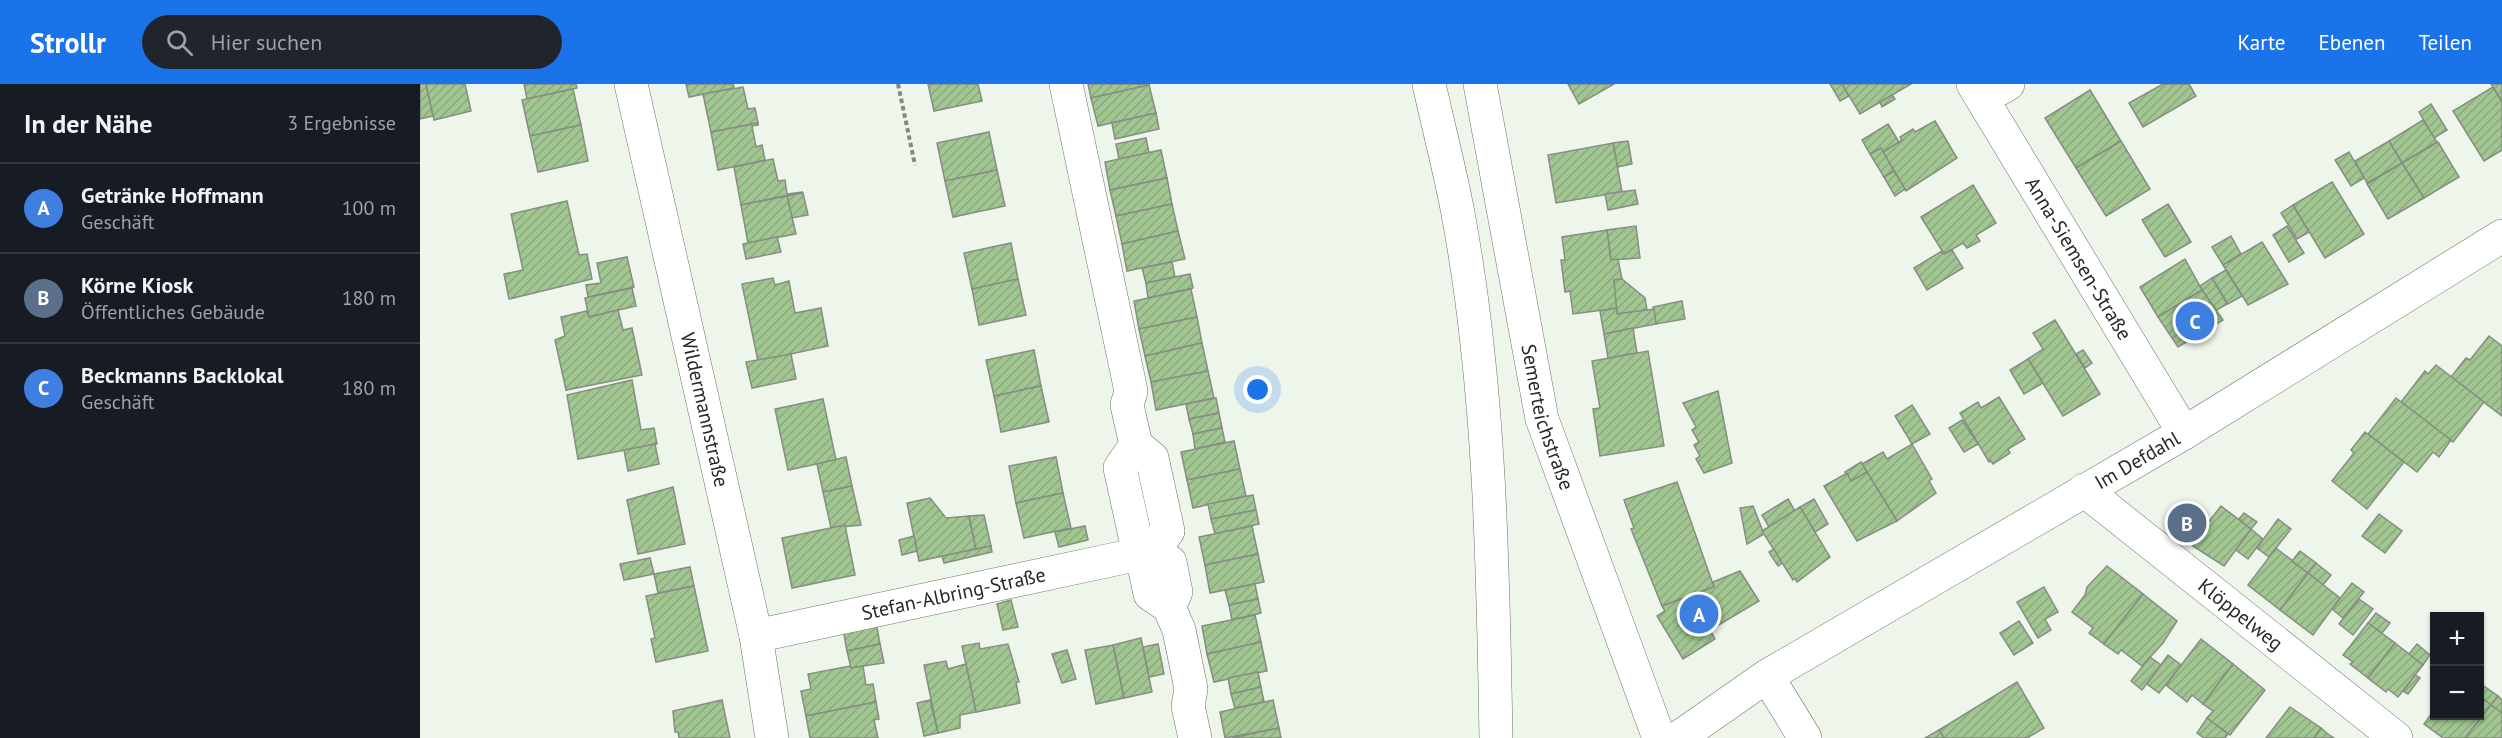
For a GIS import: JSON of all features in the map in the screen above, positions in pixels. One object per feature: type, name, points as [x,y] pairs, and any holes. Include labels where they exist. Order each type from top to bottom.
[{"type":"street","name":"Wildermannstraße","points":[[631,84],[756,636],[771,738]]},
{"type":"street","points":[[1066,84],[1131,391],[1127,405],[1136,445],[1120,468],[1135,536],[1153,550],[1145,570],[1150,594],[1169,608],[1182,642],[1191,689],[1188,705],[1195,738]]},
{"type":"street","points":[[1428,84],[1457,209],[1473,315],[1487,462],[1494,582],[1496,738]]},
{"type":"street","name":"Semerteichstraße","points":[[1480,84],[1542,419],[1659,738]]},
{"type":"street","name":"Anna-Siemsen-Straße","points":[[1988,89],[2184,433]]},
{"type":"street","name":"Im Defdahl","points":[[1678,738],[1767,676],[2184,433],[2502,237]]},
{"type":"street","name":"Klöppelweg","points":[[2084,490],[2396,738]]},
{"type":"street","name":"Stefan-Albring-Straße","points":[[756,636],[1153,550]]},
{"type":"street","points":[[1767,676],[1805,738]]},
{"type":"path","points":[[898,84],[915,165]]},
{"type":"building","points":[[420,84],[426,84],[433,116],[420,119]]},
{"type":"building","points":[[426,84],[465,84],[471,111],[434,120]]},
{"type":"building","points":[[524,84],[576,84],[577,88],[527,99]]},
{"type":"building","points":[[686,84],[733,84],[734,88],[689,97]]},
{"type":"building","points":[[928,84],[978,84],[982,101],[934,111]]},
{"type":"building","points":[[1088,84],[1149,84],[1149,85],[1091,98]]},
{"type":"building","points":[[1568,84],[1614,84],[1579,104]]},
{"type":"building","points":[[1830,84],[1842,84],[1849,96],[1840,101]]},
{"type":"building","points":[[1842,84],[1911,84],[1860,114]]},
{"type":"building","points":[[2163,84],[2189,84],[2196,96],[2143,127],[2129,103]]},
{"type":"building","points":[[2491,84],[2502,84],[2502,102],[2493,87]]},
{"type":"building","points":[[1149,85],[1156,113],[1098,126],[1091,98]]},
{"type":"building","points":[[743,87],[748,109],[755,108],[758,123],[711,132],[703,94]]},
{"type":"building","points":[[2493,87],[2502,102],[2502,150],[2484,161],[2453,111]]},
{"type":"building","points":[[573,89],[581,125],[530,136],[522,100]]},
{"type":"building","points":[[2090,90],[2121,141],[2076,168],[2045,118]]},
{"type":"building","points":[[1892,95],[1895,99],[1882,107],[1880,102]]},
{"type":"building","points":[[2431,104],[2447,130],[2434,138],[2419,112]]},
{"type":"building","points":[[1156,113],[1159,129],[1115,139],[1112,123]]},
{"type":"building","points":[[2423,120],[2437,142],[2402,163],[2389,141]]},
{"type":"building","points":[[1935,121],[1957,158],[1906,191],[1883,152],[1902,140],[1900,137],[1913,129],[1915,132]]},
{"type":"building","points":[[758,123],[752,126],[756,147],[762,145],[765,160],[718,170],[711,132]]},
{"type":"building","points":[[1888,124],[1899,142],[1883,152],[1881,148],[1870,154],[1862,140]]},
{"type":"building","points":[[581,125],[588,161],[538,172],[530,136]]},
{"type":"building","points":[[989,132],[997,170],[945,181],[937,143]]},
{"type":"building","points":[[1146,138],[1149,153],[1119,159],[1116,144]]},
{"type":"building","points":[[1628,141],[1632,164],[1617,167],[1613,143]]},
{"type":"building","points":[[2121,141],[2150,189],[2106,216],[2076,168]]},
{"type":"building","points":[[2389,141],[2402,163],[2367,183],[2355,161]]},
{"type":"building","points":[[2438,142],[2459,177],[2424,198],[2402,163]]},
{"type":"building","points":[[1613,143],[1622,192],[1556,203],[1548,155]]},
{"type":"building","points":[[1881,148],[1894,171],[1884,177],[1870,154]]},
{"type":"building","points":[[1161,150],[1167,178],[1110,190],[1105,162]]},
{"type":"building","points":[[2349,152],[2364,178],[2351,186],[2335,160]]},
{"type":"building","points":[[773,159],[778,181],[785,180],[787,194],[803,192],[741,205],[734,167]]},
{"type":"building","points":[[2402,163],[2424,198],[2388,219],[2367,184]]},
{"type":"building","points":[[997,170],[1005,206],[953,217],[945,181]]},
{"type":"building","points":[[1894,171],[1905,189],[1895,196],[1884,177]]},
{"type":"building","points":[[1167,178],[1172,204],[1116,216],[1110,190]]},
{"type":"building","points":[[2332,182],[2364,234],[2325,258],[2293,205]]},
{"type":"building","points":[[1973,185],[1996,223],[1976,235],[1980,241],[1967,248],[1963,243],[1944,254],[1921,217]]},
{"type":"building","points":[[1635,190],[1638,204],[1608,210],[1605,194]]},
{"type":"building","points":[[803,193],[808,215],[792,218],[787,196]]},
{"type":"building","points":[[787,196],[796,234],[748,243],[741,205]]},
{"type":"building","points":[[567,201],[579,255],[587,254],[592,279],[509,299],[504,274],[523,270],[511,214]]},
{"type":"building","points":[[1172,204],[1178,231],[1122,244],[1116,216]]},
{"type":"building","points":[[2168,204],[2191,242],[2165,257],[2142,220]]},
{"type":"building","points":[[2293,205],[2309,232],[2297,239],[2281,213]]},
{"type":"building","points":[[1636,226],[1640,258],[1611,260],[1607,230]]},
{"type":"building","points":[[2287,226],[2304,253],[2289,262],[2273,235]]},
{"type":"building","points":[[1607,230],[1611,260],[1618,259],[1622,279],[1614,280],[1618,308],[1573,314],[1570,291],[1565,292],[1561,260],[1565,260],[1562,237]]},
{"type":"building","points":[[1178,231],[1185,259],[1127,271],[1122,244]]},
{"type":"building","points":[[2231,236],[2241,254],[2223,265],[2212,247]]},
{"type":"building","points":[[777,237],[781,252],[746,259],[743,244]]},
{"type":"building","points":[[2262,242],[2288,284],[2248,305],[2223,265]]},
{"type":"building","points":[[1011,243],[1018,279],[972,289],[964,253]]},
{"type":"building","points":[[1952,250],[1963,268],[1927,290],[1914,268],[1942,251],[1944,254]]},
{"type":"building","points":[[627,257],[634,287],[588,297],[586,285],[601,283],[597,263]]},
{"type":"building","points":[[2185,259],[2202,290],[2158,317],[2140,287]]},
{"type":"building","points":[[1172,262],[1175,277],[1146,283],[1142,268]]},
{"type":"building","points":[[2226,270],[2242,296],[2228,304],[2212,278]]},
{"type":"building","points":[[1190,274],[1193,288],[1148,298],[1146,283]]},
{"type":"building","points":[[773,278],[775,285],[789,281],[795,313],[821,308],[828,346],[758,361],[742,284]]},
{"type":"building","points":[[2212,278],[2227,304],[2215,311],[2200,286]]},
{"type":"building","points":[[1018,279],[1026,315],[979,325],[972,289]]},
{"type":"building","points":[[1622,279],[1645,298],[1647,310],[1617,314],[1614,280]]},
{"type":"building","points":[[632,288],[636,306],[589,317],[585,298]]},
{"type":"building","points":[[1191,289],[1197,317],[1139,329],[1134,301]]},
{"type":"building","points":[[2202,290],[2223,320],[2178,347],[2158,317]]},
{"type":"building","points":[[1682,301],[1685,319],[1656,324],[1653,307]]},
{"type":"building","points":[[1617,308],[1617,314],[1654,309],[1656,324],[1604,334],[1600,311]]},
{"type":"building","points":[[618,310],[623,330],[632,328],[642,375],[566,390],[555,340],[565,336],[561,317],[587,311],[589,317]]},
{"type":"building","points":[[1197,317],[1202,343],[1145,356],[1139,329]]},
{"type":"building","points":[[2055,320],[2100,394],[2063,416],[2028,359],[2043,349],[2033,333]]},
{"type":"building","points":[[1633,328],[1637,353],[1608,358],[1604,334]]},
{"type":"building","points":[[2489,336],[2502,346],[2502,416],[2451,377],[2466,358],[2470,360]]},
{"type":"building","points":[[1202,343],[1208,371],[1151,382],[1145,356]]},
{"type":"building","points":[[1034,350],[1041,386],[994,396],[986,360]]},
{"type":"building","points":[[2083,350],[2092,363],[2085,368],[2076,354]]},
{"type":"building","points":[[1648,351],[1664,446],[1600,456],[1593,409],[1600,408],[1592,361]]},
{"type":"building","points":[[791,354],[796,379],[752,388],[746,362]]},
{"type":"building","points":[[2028,359],[2043,383],[2024,394],[2010,370]]},
{"type":"building","points":[[2436,365],[2484,402],[2453,442],[2401,402],[2425,371],[2428,374]]},
{"type":"building","points":[[1208,371],[1214,398],[1156,410],[1151,382]]},
{"type":"building","points":[[632,380],[641,430],[654,428],[657,444],[578,459],[567,395]]},
{"type":"building","points":[[1041,386],[1049,422],[1001,432],[994,396]]},
{"type":"building","points":[[1718,391],[1732,463],[1704,473],[1696,459],[1700,456],[1694,445],[1699,442],[1692,430],[1696,427],[1683,403]]},
{"type":"building","points":[[1999,397],[2025,439],[2008,449],[2010,453],[1993,464],[1990,460],[1989,462],[1960,413],[1978,402],[1981,408]]},
{"type":"building","points":[[1216,398],[1219,413],[1189,419],[1186,404]]},
{"type":"building","points":[[2396,398],[2451,440],[2439,457],[2433,452],[2417,472],[2368,434]]},
{"type":"building","points":[[823,399],[836,460],[788,470],[775,409]]},
{"type":"building","points":[[1912,405],[1930,434],[1912,444],[1895,416]]},
{"type":"building","points":[[1219,413],[1222,428],[1193,434],[1189,419]]},
{"type":"building","points":[[1962,420],[1978,444],[1964,452],[1949,428]]},
{"type":"building","points":[[1222,428],[1225,442],[1195,449],[1193,434]]},
{"type":"building","points":[[2365,432],[2404,462],[2367,509],[2332,481],[2354,453],[2351,450]]},
{"type":"building","points":[[1234,441],[1240,469],[1187,480],[1181,452]]},
{"type":"building","points":[[655,444],[659,464],[628,471],[624,450]]},
{"type":"building","points":[[1912,444],[1932,479],[1929,481],[1936,493],[1897,521],[1862,464],[1883,452],[1887,459]]},
{"type":"building","points":[[846,457],[852,486],[823,492],[817,464]]},
{"type":"building","points":[[1056,457],[1063,493],[1016,503],[1009,466]]},
{"type":"building","points":[[1861,462],[1867,472],[1851,481],[1845,472]]},
{"type":"building","points":[[1240,469],[1246,496],[1193,508],[1187,480]]},
{"type":"building","points":[[1867,472],[1897,521],[1857,541],[1824,486],[1847,473],[1851,481]]},
{"type":"building","points":[[1677,482],[1714,587],[1662,606],[1631,529],[1634,528],[1624,500]]},
{"type":"building","points":[[852,486],[861,525],[831,528],[823,492]]},
{"type":"building","points":[[673,487],[685,544],[638,554],[627,500]]},
{"type":"building","points":[[1063,493],[1071,528],[1024,538],[1016,503]]},
{"type":"building","points":[[1253,495],[1256,510],[1211,519],[1208,504]]},
{"type":"building","points":[[930,498],[946,518],[969,516],[976,549],[919,561],[907,503]]},
{"type":"building","points":[[1788,499],[1795,511],[1769,527],[1762,515]]},
{"type":"building","points":[[1814,499],[1828,524],[1815,532],[1800,507]]},
{"type":"building","points":[[2181,505],[2206,525],[2193,542],[2167,522]]},
{"type":"building","points":[[1753,506],[1764,534],[1747,544],[1740,508]]},
{"type":"building","points":[[2221,506],[2251,529],[2224,566],[2193,546],[2193,542]]},
{"type":"building","points":[[1800,507],[1830,557],[1797,582],[1795,578],[1793,580],[1762,531]]},
{"type":"building","points":[[1256,510],[1259,524],[1215,534],[1211,519]]},
{"type":"building","points":[[2244,513],[2257,522],[2251,529],[2239,519]]},
{"type":"building","points":[[2379,514],[2402,531],[2385,553],[2362,536]]},
{"type":"building","points":[[984,515],[991,546],[976,549],[969,516]]},
{"type":"building","points":[[2278,519],[2291,529],[2269,557],[2257,548]]},
{"type":"building","points":[[845,525],[855,575],[792,588],[782,538]]},
{"type":"building","points":[[1085,526],[1088,540],[1059,547],[1055,532]]},
{"type":"building","points":[[1252,526],[1258,554],[1205,565],[1199,537]]},
{"type":"building","points":[[2251,529],[2263,539],[2248,559],[2236,550]]},
{"type":"building","points":[[914,536],[917,551],[902,555],[899,540]]},
{"type":"building","points":[[991,546],[992,552],[944,563],[942,556]]},
{"type":"building","points":[[2276,548],[2308,573],[2280,610],[2248,585]]},
{"type":"building","points":[[1774,549],[1782,563],[1778,566],[1769,552]]},
{"type":"building","points":[[2300,551],[2316,563],[2308,573],[2292,561]]},
{"type":"building","points":[[1258,554],[1264,582],[1210,593],[1205,565]]},
{"type":"building","points":[[650,558],[654,574],[624,580],[620,564]]},
{"type":"building","points":[[2316,563],[2331,575],[2323,585],[2308,573]]},
{"type":"building","points":[[2107,566],[2143,594],[2104,644],[2089,633],[2093,628],[2072,612],[2085,595],[2087,587]]},
{"type":"building","points":[[690,567],[694,586],[658,593],[654,574]]},
{"type":"building","points":[[1740,571],[1759,601],[1710,630],[1715,639],[1683,659],[1657,616],[1665,611],[1662,606],[1714,587],[1713,582]]},
{"type":"building","points":[[2308,573],[2340,598],[2313,635],[2280,610]]},
{"type":"building","points":[[2352,583],[2364,592],[2343,618],[2332,609]]},
{"type":"building","points":[[1255,584],[1258,599],[1229,605],[1225,590]]},
{"type":"building","points":[[694,586],[708,651],[656,662],[651,639],[655,638],[646,596]]},
{"type":"building","points":[[2044,587],[2058,612],[2045,619],[2051,630],[2038,638],[2017,602]]},
{"type":"building","points":[[2143,594],[2177,621],[2163,643],[2142,666],[2121,650],[2118,654],[2104,644]]},
{"type":"building","points":[[1258,599],[1261,613],[1232,620],[1229,605]]},
{"type":"building","points":[[2359,599],[2373,609],[2353,635],[2339,624]]},
{"type":"building","points":[[1011,600],[1018,627],[1003,630],[997,604]]},
{"type":"building","points":[[2376,613],[2390,623],[2382,633],[2368,623]]},
{"type":"building","points":[[1255,615],[1261,642],[1207,654],[1202,626]]},
{"type":"building","points":[[2019,621],[2033,643],[2014,655],[2000,633]]},
{"type":"building","points":[[876,622],[880,644],[847,651],[843,629]]},
{"type":"building","points":[[2368,623],[2395,643],[2368,678],[2350,664],[2353,662],[2343,655]]},
{"type":"building","points":[[1141,638],[1152,692],[1124,698],[1113,645]]},
{"type":"building","points":[[2201,639],[2233,664],[2203,704],[2192,695],[2187,702],[2166,685]]},
{"type":"building","points":[[1261,642],[1267,671],[1214,682],[1207,654]]},
{"type":"building","points":[[979,643],[980,649],[1008,644],[1019,682],[1016,682],[1020,703],[976,712],[962,646]]},
{"type":"building","points":[[2395,643],[2423,665],[2398,697],[2388,689],[2386,692],[2368,678]]},
{"type":"building","points":[[880,644],[884,663],[851,668],[847,651]]},
{"type":"building","points":[[1158,644],[1164,674],[1149,677],[1143,647]]},
{"type":"building","points":[[2417,644],[2430,655],[2423,665],[2409,654]]},
{"type":"building","points":[[1113,645],[1124,698],[1096,704],[1085,650]]},
{"type":"building","points":[[1067,650],[1076,679],[1062,683],[1052,654]]},
{"type":"building","points":[[2168,655],[2181,665],[2159,693],[2147,684]]},
{"type":"building","points":[[2150,657],[2161,665],[2142,690],[2131,681]]},
{"type":"building","points":[[946,661],[948,669],[966,664],[976,712],[960,715],[960,728],[938,733],[924,665]]},
{"type":"building","points":[[2233,664],[2265,690],[2230,735],[2207,718],[2213,711],[2203,704]]},
{"type":"building","points":[[850,666],[851,668],[863,666],[866,685],[873,684],[876,702],[806,716],[801,691],[811,689],[808,674]]},
{"type":"building","points":[[1258,672],[1261,687],[1231,694],[1228,678]]},
{"type":"building","points":[[2415,675],[2420,678],[2408,694],[2403,691]]},
{"type":"building","points":[[2017,682],[2044,728],[2027,738],[1944,738],[1939,730]]},
{"type":"building","points":[[2484,686],[2498,696],[2491,705],[2484,699]]},
{"type":"building","points":[[1261,687],[1264,702],[1235,708],[1231,694]]},
{"type":"building","points":[[2498,696],[2502,700],[2502,713],[2491,705]]},
{"type":"building","points":[[2484,699],[2491,705],[2484,714]]},
{"type":"building","points":[[722,700],[730,738],[679,738],[678,732],[675,732],[673,711]]},
{"type":"building","points":[[930,700],[938,733],[924,736],[917,703]]},
{"type":"building","points":[[1273,700],[1279,728],[1225,738],[1220,712]]},
{"type":"building","points":[[876,702],[879,719],[874,720],[878,738],[810,738],[806,716]]},
{"type":"building","points":[[2491,705],[2502,713],[2502,738],[2465,738],[2479,720],[2484,720],[2484,714]]},
{"type":"building","points":[[2290,707],[2321,728],[2314,738],[2266,738]]},
{"type":"building","points":[[2430,716],[2430,720],[2479,720],[2465,738],[2443,738],[2424,724]]},
{"type":"building","points":[[2207,718],[2228,734],[2225,738],[2204,738],[2197,733]]},
{"type":"building","points":[[1279,728],[1281,738],[1232,738]]},
{"type":"building","points":[[2321,728],[2328,734],[2334,738],[2314,738]]},
{"type":"building","points":[[1939,730],[1944,738],[1925,738]]},
{"type":"place","name":"Beckmanns Backlokal","points":[[2195,321]]},
{"type":"place","name":"Körne Kiosk","points":[[2187,523]]},
{"type":"place","name":"Getränke Hoffmann","points":[[1699,614]]}]
